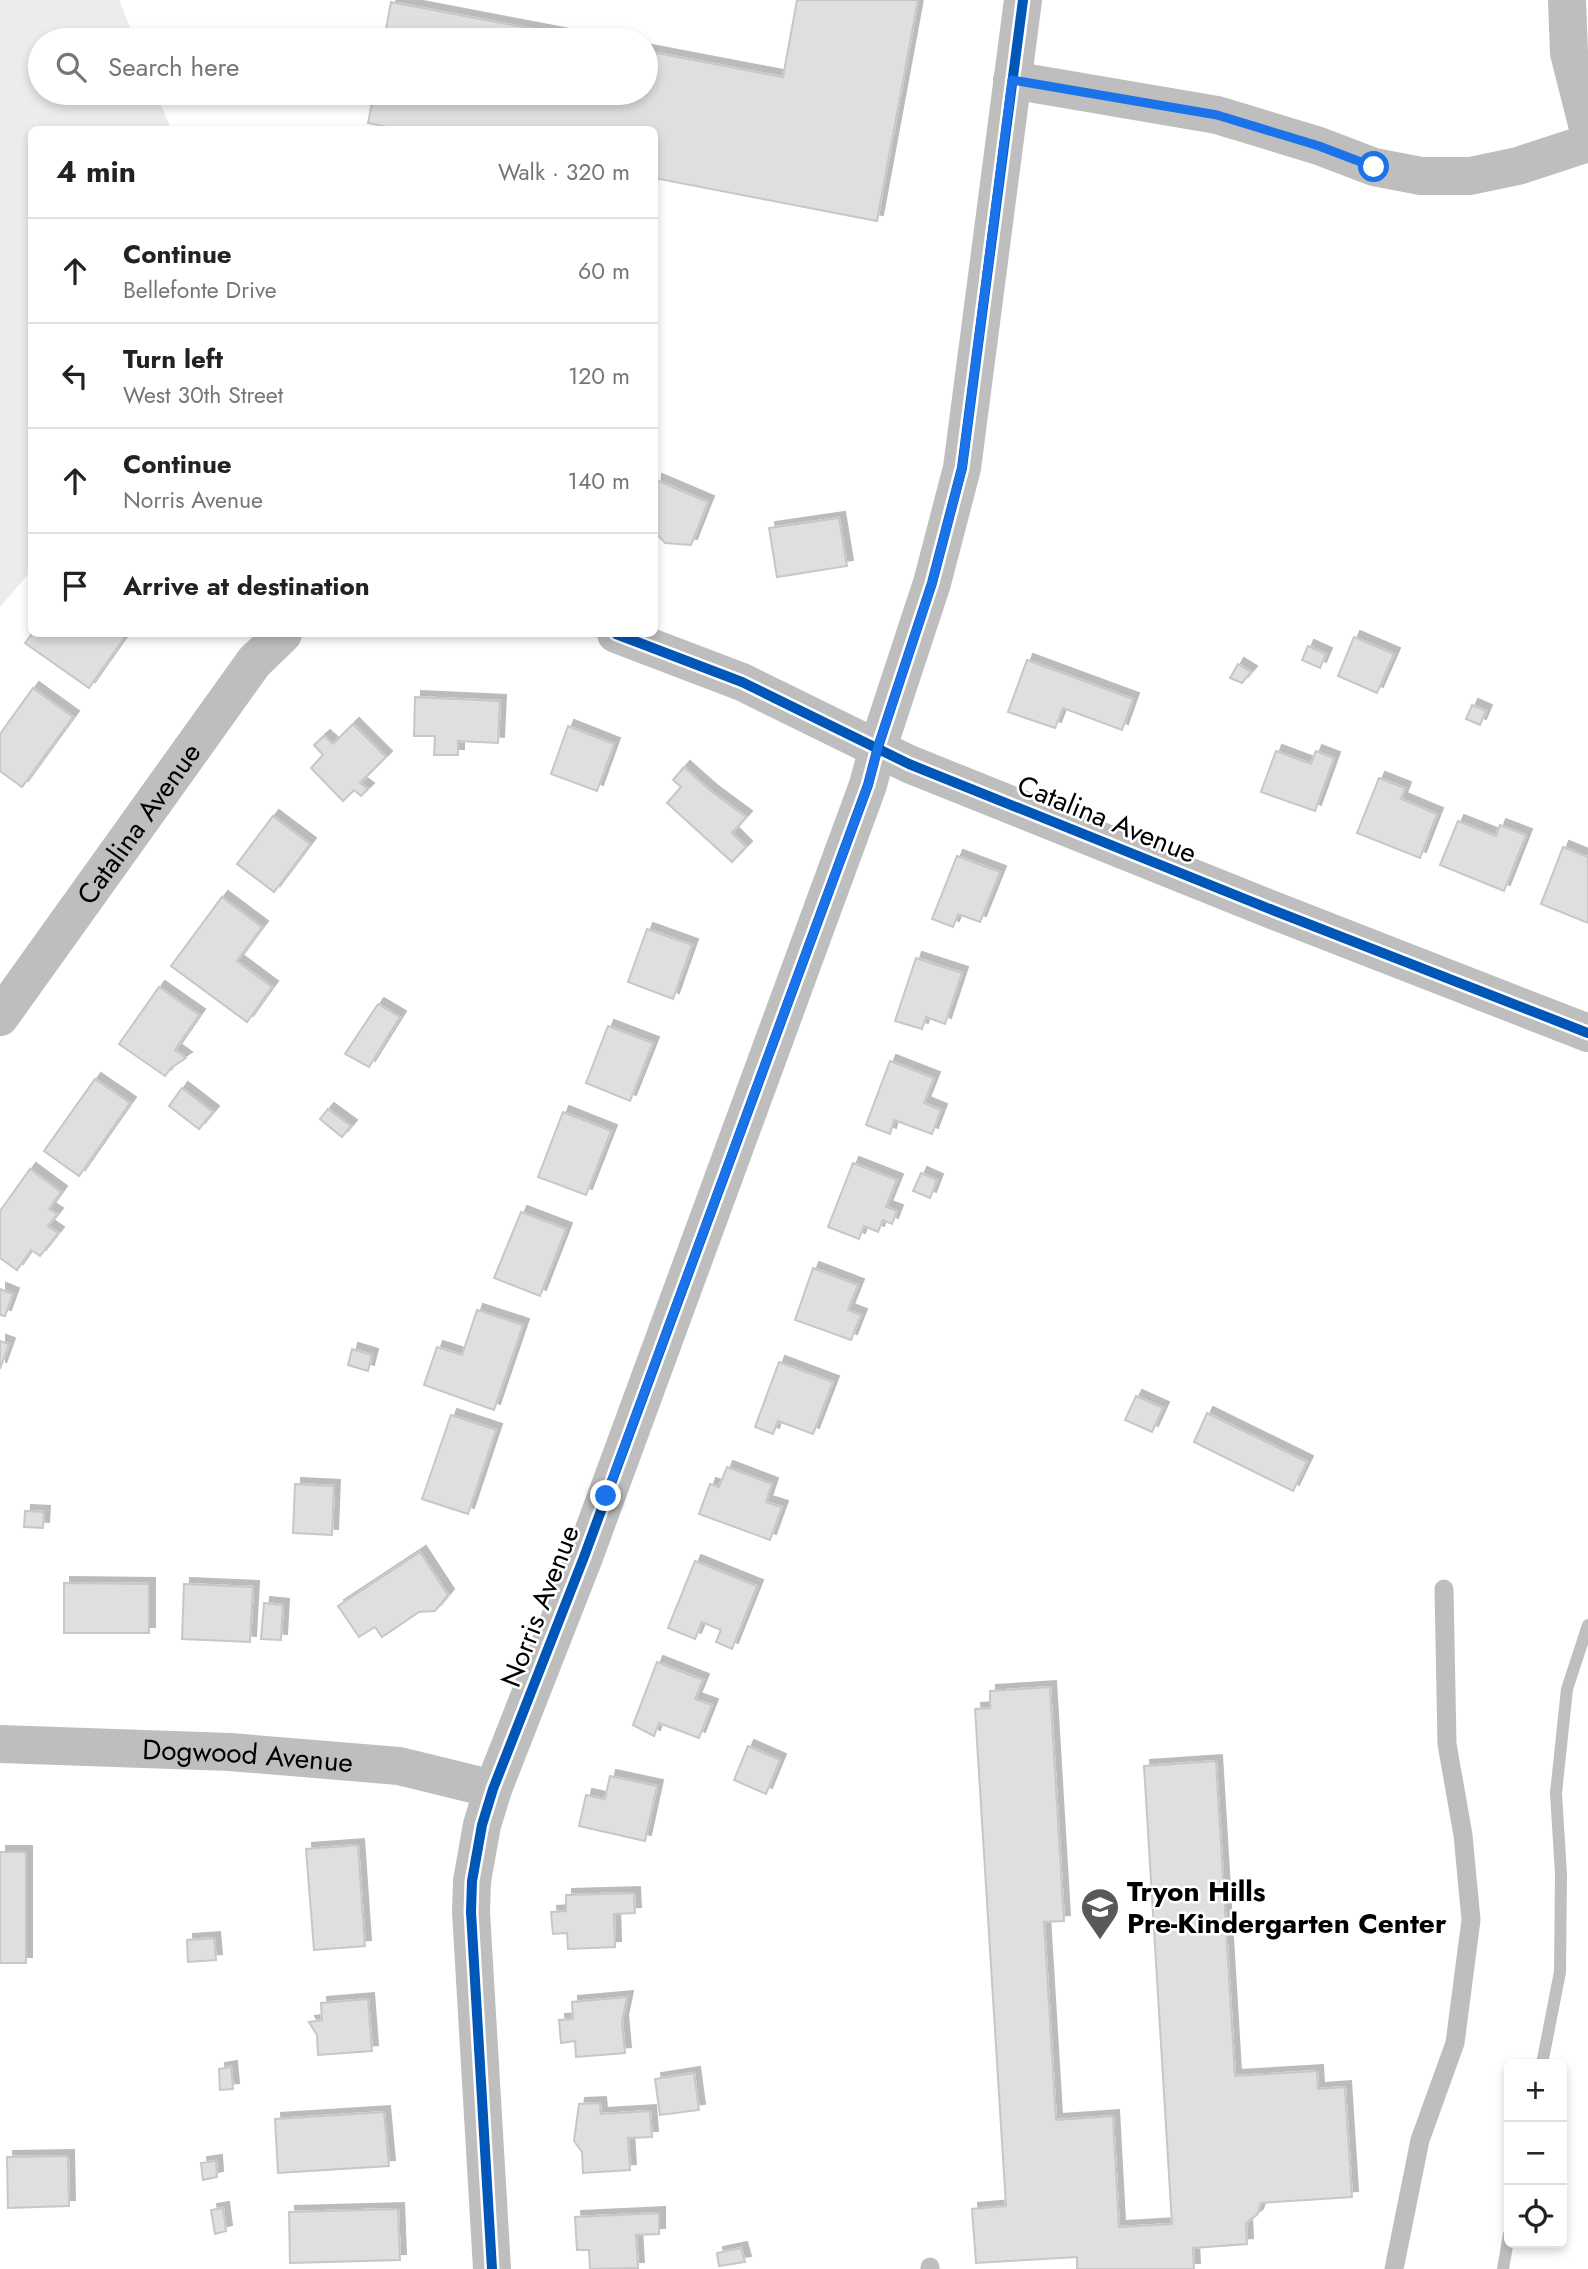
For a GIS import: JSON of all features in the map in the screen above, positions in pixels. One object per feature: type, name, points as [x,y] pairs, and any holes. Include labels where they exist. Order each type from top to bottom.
[{"type":"street","name":"Norris Avenue","points":[[492,2269],[471,1912],[472,1881],[482,1825],[493,1789],[606,1496],[863,798],[932,583],[962,468],[1023,0]]},
{"type":"street","points":[[1567,0],[1569,53],[1588,128]]},
{"type":"street","points":[[1012,80],[1217,115],[1319,146],[1374,167],[1421,176],[1470,176],[1518,166],[1588,143]]},
{"type":"street","name":"Catalina Avenue","points":[[0,1017],[247,671],[281,637]]},
{"type":"street","name":"Catalina Avenue","points":[[624,637],[742,682],[909,764],[1588,1033]]},
{"type":"street","name":"Dogwood Avenue","points":[[0,1744],[230,1752],[400,1766],[493,1789]]},
{"type":"lane","points":[[1394,2269],[1420,2140],[1455,2043],[1471,1920],[1463,1835],[1447,1744],[1444,1589]]},
{"type":"shaded area","points":[[0,0],[119,0],[130,28],[28,28],[28,105],[161,105],[170,126],[28,126],[28,574],[0,607]]},
{"type":"building","points":[[797,0],[918,0],[877,221],[658,179],[658,126],[382,126],[368,123],[372,105],[658,105],[658,53],[783,77]]},
{"type":"building","points":[[391,2],[527,28],[386,28]]},
{"type":"building","points":[[658,481],[708,502],[691,545],[665,543],[658,535]]},
{"type":"building","points":[[839,518],[847,566],[777,577],[769,528]]},
{"type":"building","points":[[30,637],[125,637],[89,688],[25,643]]},
{"type":"building","points":[[1354,637],[1394,654],[1377,693],[1338,676]]},
{"type":"building","points":[[1308,646],[1326,654],[1320,668],[1302,660]]},
{"type":"building","points":[[1027,660],[1133,699],[1122,730],[1063,708],[1055,728],[1008,712]]},
{"type":"building","points":[[1238,664],[1251,672],[1242,683],[1230,678]]},
{"type":"building","points":[[33,688],[73,717],[22,787],[0,771],[0,734]]},
{"type":"building","points":[[415,697],[500,701],[498,743],[458,741],[458,755],[434,755],[435,736],[414,736]]},
{"type":"building","points":[[1472,705],[1486,711],[1480,725],[1466,719]]},
{"type":"building","points":[[353,724],[386,757],[360,783],[368,789],[361,796],[354,790],[343,801],[311,768],[323,755],[314,745],[324,736],[333,744]]},
{"type":"building","points":[[568,726],[614,744],[597,791],[551,774]]},
{"type":"building","points":[[1276,751],[1311,764],[1316,751],[1334,758],[1315,811],[1261,792]]},
{"type":"building","points":[[684,767],[746,817],[732,833],[746,847],[732,862],[667,803],[681,787],[673,780]]},
{"type":"building","points":[[1379,778],[1405,788],[1401,799],[1437,814],[1420,858],[1357,833]]},
{"type":"building","points":[[273,816],[310,844],[274,892],[237,864]]},
{"type":"building","points":[[1458,821],[1496,836],[1500,825],[1526,835],[1504,891],[1440,865]]},
{"type":"building","points":[[1563,847],[1588,857],[1588,923],[1541,904]]},
{"type":"building","points":[[957,856],[1000,872],[980,922],[958,914],[953,927],[932,919]]},
{"type":"building","points":[[222,897],[262,927],[237,961],[272,987],[247,1022],[171,966]]},
{"type":"building","points":[[647,929],[692,945],[673,999],[628,982]]},
{"type":"building","points":[[916,958],[962,973],[945,1024],[926,1017],[922,1029],[895,1021]]},
{"type":"building","points":[[159,987],[199,1015],[175,1050],[186,1058],[171,1068],[165,1076],[119,1044]]},
{"type":"building","points":[[378,1004],[400,1017],[369,1067],[345,1054]]},
{"type":"building","points":[[608,1026],[653,1043],[630,1101],[586,1083]]},
{"type":"building","points":[[890,1061],[934,1078],[924,1103],[941,1110],[932,1134],[894,1120],[890,1134],[866,1125]]},
{"type":"building","points":[[95,1079],[130,1103],[79,1176],[44,1151]]},
{"type":"building","points":[[182,1088],[213,1112],[199,1129],[169,1106]]},
{"type":"building","points":[[328,1109],[351,1126],[342,1137],[320,1119]]},
{"type":"building","points":[[563,1112],[611,1131],[586,1195],[538,1177]]},
{"type":"building","points":[[853,1163],[897,1180],[886,1207],[897,1211],[892,1224],[883,1220],[878,1232],[864,1226],[859,1239],[828,1227]]},
{"type":"building","points":[[30,1169],[61,1192],[49,1209],[57,1214],[48,1226],[58,1233],[40,1256],[31,1250],[17,1270],[0,1258],[0,1211]]},
{"type":"building","points":[[921,1173],[937,1180],[930,1198],[913,1191]]},
{"type":"building","points":[[521,1212],[566,1229],[540,1296],[494,1278]]},
{"type":"building","points":[[813,1268],[858,1285],[848,1310],[861,1315],[851,1340],[795,1320]]},
{"type":"building","points":[[0,1289],[13,1294],[5,1316],[0,1315]]},
{"type":"building","points":[[477,1310],[523,1325],[494,1410],[424,1385],[437,1347],[462,1355]]},
{"type":"building","points":[[0,1341],[9,1344],[0,1369]]},
{"type":"building","points":[[352,1349],[372,1355],[368,1371],[348,1365]]},
{"type":"building","points":[[779,1362],[833,1382],[813,1434],[778,1421],[773,1434],[755,1427]]},
{"type":"building","points":[[1136,1396],[1163,1408],[1152,1432],[1125,1420]]},
{"type":"building","points":[[1207,1413],[1307,1462],[1293,1491],[1194,1442]]},
{"type":"building","points":[[451,1415],[496,1430],[468,1514],[422,1499]]},
{"type":"building","points":[[727,1467],[772,1484],[766,1502],[782,1507],[770,1540],[699,1514],[710,1484],[719,1487]]},
{"type":"building","points":[[295,1484],[334,1486],[332,1535],[293,1533]]},
{"type":"building","points":[[25,1511],[44,1512],[43,1528],[24,1527]]},
{"type":"building","points":[[420,1552],[448,1595],[435,1611],[419,1612],[382,1637],[375,1627],[359,1637],[338,1606]]},
{"type":"building","points":[[695,1561],[757,1586],[732,1649],[716,1642],[721,1630],[702,1622],[695,1639],[668,1628]]},
{"type":"building","points":[[64,1583],[149,1584],[149,1633],[64,1633]]},
{"type":"building","points":[[184,1584],[253,1587],[250,1642],[182,1639]]},
{"type":"building","points":[[264,1603],[283,1605],[281,1640],[261,1639]]},
{"type":"building","points":[[657,1662],[703,1680],[695,1699],[712,1705],[699,1738],[659,1723],[654,1736],[633,1725]]},
{"type":"building","points":[[1050,1687],[1064,1921],[1044,1922],[1056,2120],[1113,2116],[1119,2227],[1172,2224],[1144,1766],[1216,1761],[1235,2076],[1317,2071],[1318,2089],[1345,2087],[1352,2197],[1261,2203],[1257,2215],[1246,2223],[1247,2244],[1193,2248],[1194,2269],[1077,2269],[1077,2257],[976,2263],[972,2209],[1006,2206],[975,1709],[990,1708],[990,1691]]},
{"type":"building","points":[[748,1746],[780,1760],[766,1794],[734,1780]]},
{"type":"building","points":[[610,1776],[657,1786],[645,1841],[579,1826],[586,1795],[605,1799]]},
{"type":"building","points":[[358,1845],[365,1946],[314,1950],[306,1849]]},
{"type":"building","points":[[0,1852],[26,1852],[26,1963],[0,1963]]},
{"type":"building","points":[[634,1893],[635,1913],[614,1914],[615,1947],[568,1949],[567,1933],[553,1934],[551,1912],[566,1911],[566,1895]]},
{"type":"building","points":[[214,1938],[216,1960],[188,1962],[187,1940]]},
{"type":"building","points":[[627,1997],[622,2021],[625,2053],[576,2057],[575,2041],[561,2043],[559,2020],[573,2019],[572,2002]]},
{"type":"building","points":[[368,1999],[372,2051],[318,2055],[317,2035],[309,2022],[322,2020],[321,2003]]},
{"type":"building","points":[[231,2067],[233,2089],[220,2090],[219,2069]]},
{"type":"building","points":[[694,2073],[699,2110],[660,2115],[655,2079]]},
{"type":"building","points":[[600,2103],[601,2114],[650,2111],[652,2137],[628,2138],[630,2170],[583,2173],[582,2152],[574,2141],[579,2104]]},
{"type":"building","points":[[384,2112],[389,2166],[278,2173],[275,2119]]},
{"type":"building","points":[[68,2156],[69,2206],[8,2208],[7,2157]]},
{"type":"building","points":[[216,2161],[217,2177],[203,2180],[201,2163]]},
{"type":"building","points":[[223,2208],[226,2231],[215,2234],[211,2210]]},
{"type":"building","points":[[398,2209],[400,2260],[290,2263],[289,2212]]},
{"type":"building","points":[[659,2213],[659,2234],[636,2235],[638,2268],[590,2269],[589,2250],[577,2250],[575,2217]]},
{"type":"building","points":[[741,2248],[745,2262],[719,2266],[717,2253]]},
{"type":"waterway","points":[[1543,2059],[1560,1972],[1561,1874],[1556,1793],[1567,1689],[1588,1625]]},
{"type":"waterway","points":[[1503,2269],[1507,2248]]},
{"type":"cycle path","points":[[492,2269],[471,1912],[472,1881],[482,1825],[493,1789],[584,1557],[868,785],[932,583],[962,468],[1023,0]]},
{"type":"cycle path","points":[[624,637],[742,682],[909,764],[1588,1033]]},
{"type":"place","name":"Tryon Hills Pre-Kindergarten Center","points":[[1100,1941]]},
{"type":"route","points":[[606,1496],[868,785],[932,583],[962,468],[1012,80],[1217,115],[1319,146],[1374,167]]}]
